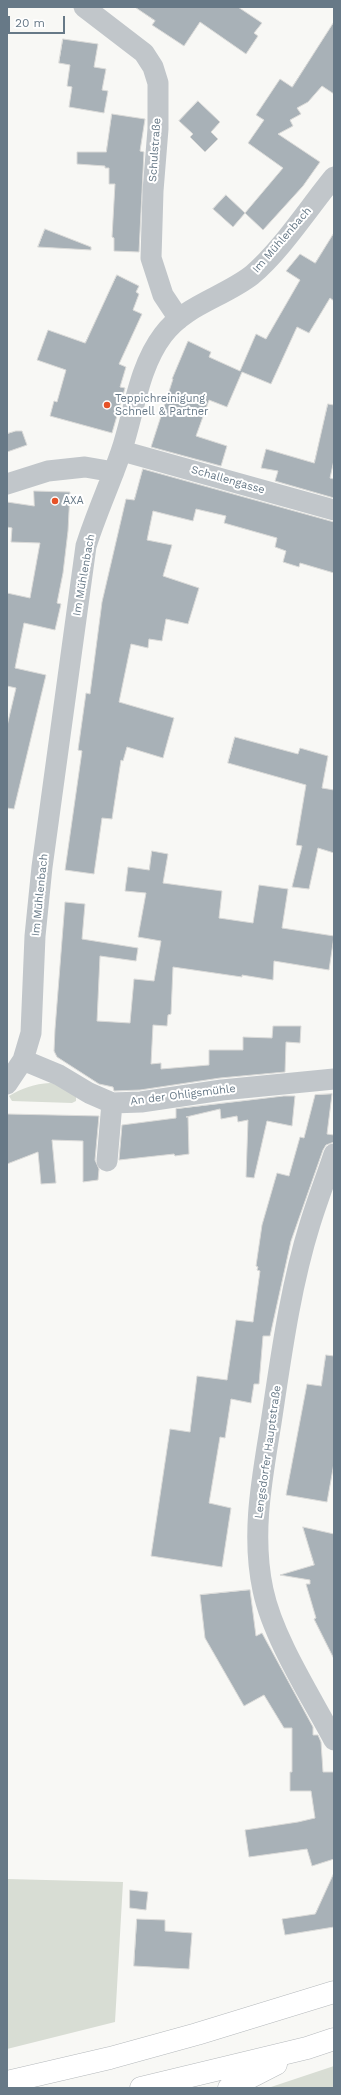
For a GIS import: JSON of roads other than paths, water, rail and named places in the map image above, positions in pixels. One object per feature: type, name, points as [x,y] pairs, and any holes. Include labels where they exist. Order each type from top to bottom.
[{"type":"highway","points":[[7,2082],[110,2058],[197,2034],[334,1992]]},
{"type":"highway","points":[[141,2088],[307,2048],[334,2039]]},
{"type":"highway","points":[[229,2088],[307,2048]]},
{"type":"street","name":"Schulstraße","points":[[84,7],[144,53],[153,67],[158,83],[158,129],[153,190],[151,258],[163,295],[179,319]]},
{"type":"street","name":"Im Mühlenbach","points":[[23,1060],[31,1033],[35,936],[42,866],[86,546],[95,516],[122,451],[146,369],[162,336],[179,319],[208,300],[237,286],[254,274],[276,250],[334,177]]},
{"type":"street","name":"Schallengasse","points":[[122,451],[334,510]]},
{"type":"street","points":[[7,484],[48,471],[85,466],[114,472]]},
{"type":"street","points":[[7,1084],[23,1060]]},
{"type":"street","name":"An der Ohligsmühle","points":[[23,1060],[59,1075],[89,1093],[112,1103],[141,1102],[222,1090],[334,1079]]},
{"type":"street","points":[[107,1161],[112,1103]]},
{"type":"street","name":"Lengsdorfer Hauptstraße","points":[[334,1154],[305,1244],[284,1343],[258,1504],[257,1539],[260,1573],[269,1612],[284,1646],[334,1740]]},
{"type":"place","name":"Teppichreinigung Schnell & Partner","points":[[107,405]]},
{"type":"place","name":"AXA","points":[[55,501]]}]
